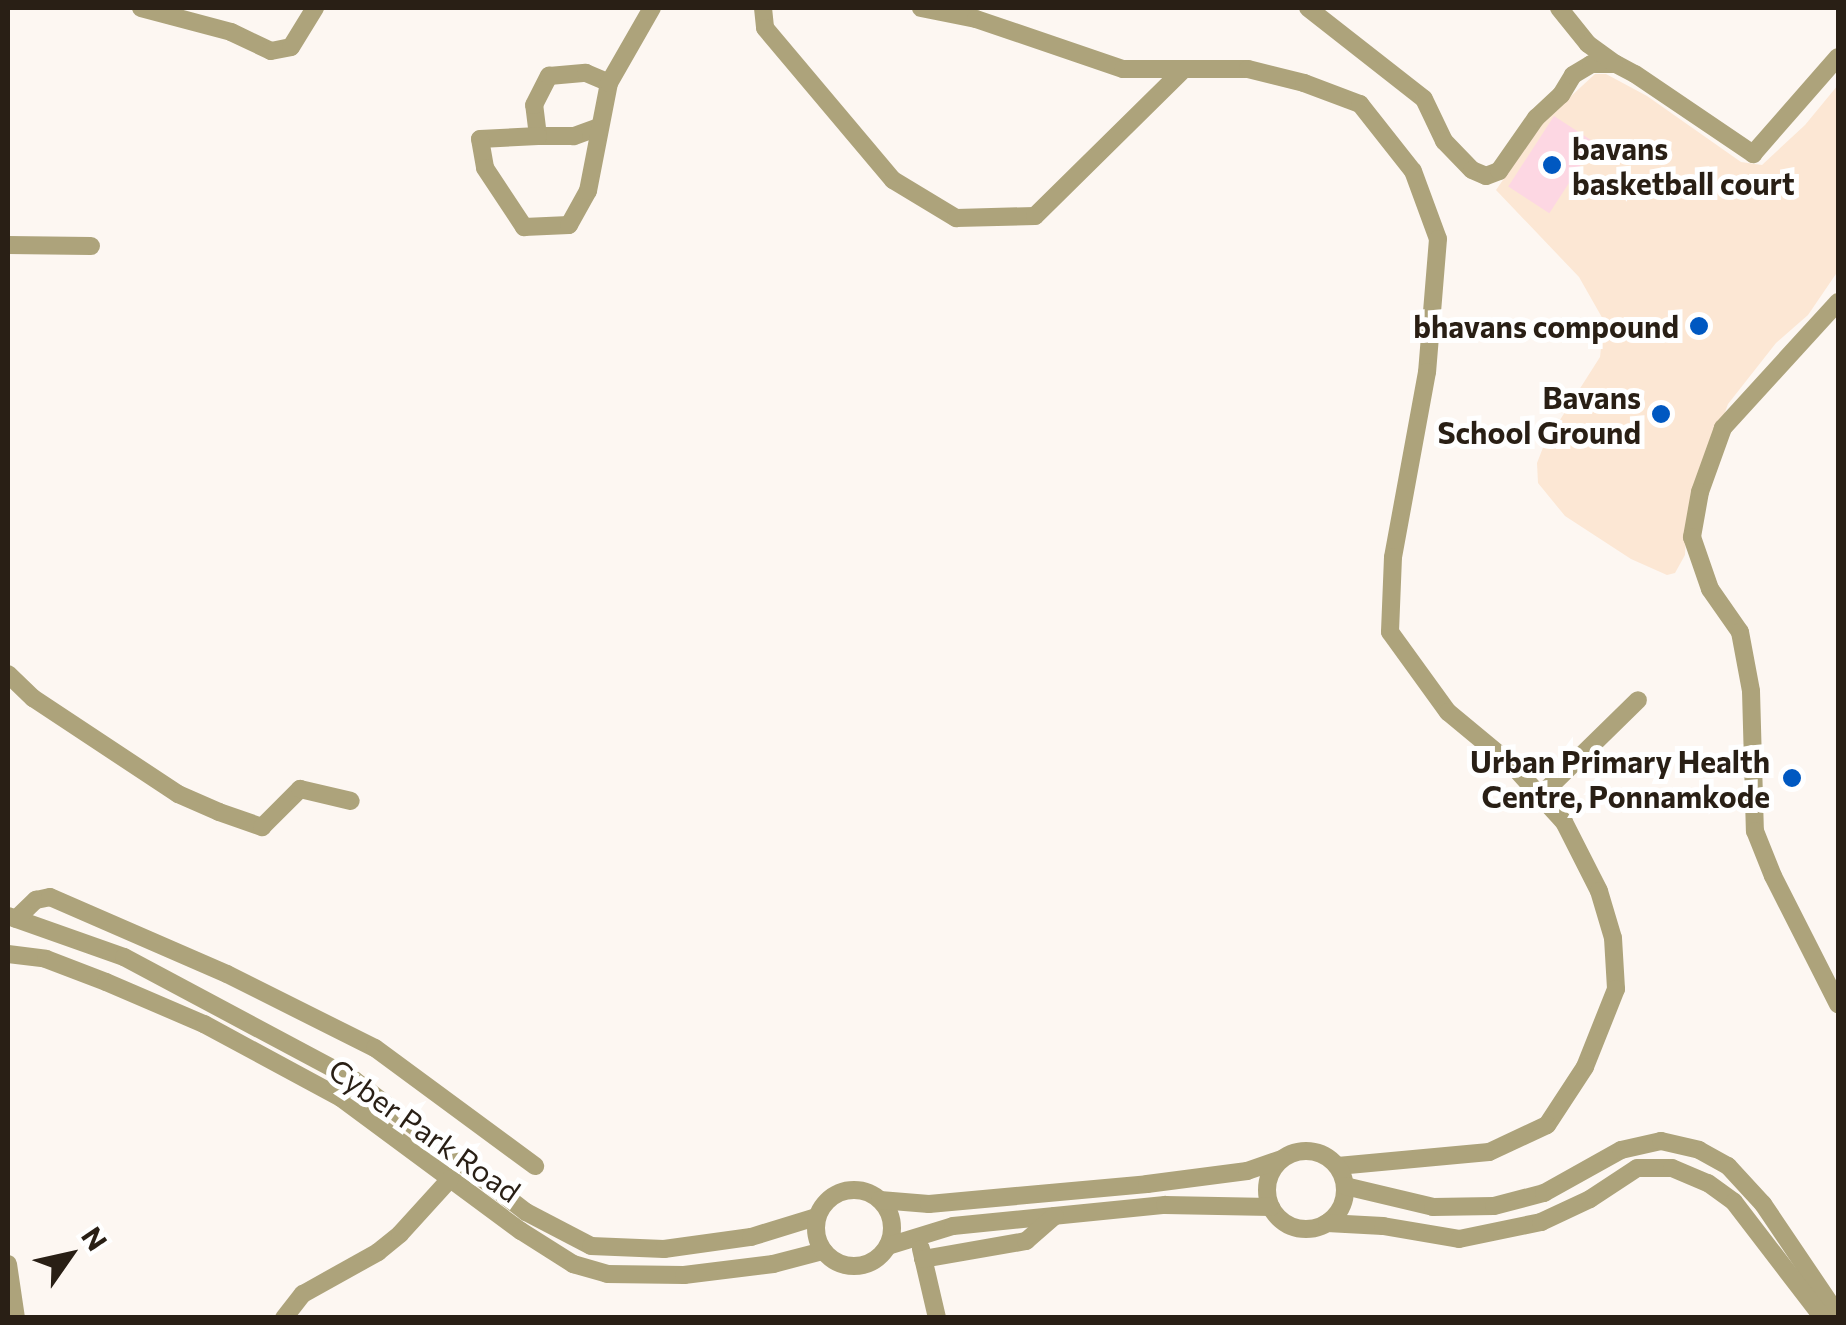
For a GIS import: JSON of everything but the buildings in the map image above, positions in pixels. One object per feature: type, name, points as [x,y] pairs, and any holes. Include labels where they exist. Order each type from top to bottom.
[{"type":"street","points":[[141,8],[231,32],[271,50],[291,47],[315,8]]},
{"type":"street","points":[[599,127],[574,136],[480,138],[485,168],[524,227],[570,226],[588,191],[609,83],[652,8]]},
{"type":"street","points":[[763,8],[765,28],[894,180],[956,218],[1035,216],[1182,71]]},
{"type":"street","points":[[921,8],[976,19],[1122,70],[1248,69],[1304,83],[1360,104],[1413,171],[1438,239],[1427,372],[1393,557],[1390,632],[1448,712],[1564,822],[1600,891],[1613,938],[1616,989],[1585,1067],[1547,1126],[1489,1152],[1338,1166]]},
{"type":"street","points":[[1308,8],[1424,99],[1444,141],[1472,170],[1486,176],[1509,160],[1536,118],[1581,68],[1616,64]]},
{"type":"street","points":[[1559,8],[1588,44],[1669,94],[1752,154],[1838,58]]},
{"type":"street","points":[[538,136],[534,105],[549,76],[586,74],[609,83]]},
{"type":"street","points":[[8,244],[91,246]]},
{"type":"street","points":[[1838,302],[1723,428],[1700,492],[1692,537],[1710,589],[1740,632],[1751,691],[1756,831],[1773,876],[1838,1004]]},
{"type":"street","points":[[8,674],[32,698],[178,794],[220,812],[262,826],[300,789],[350,801]]},
{"type":"street","points":[[1540,796],[1638,700]]},
{"type":"street","points":[[12,918],[36,900],[50,897],[227,974],[375,1048],[535,1166]]},
{"type":"street","points":[[12,918],[124,957],[354,1080],[526,1212],[591,1246],[682,1247],[751,1237],[816,1217]]},
{"type":"street","name":"Cyber Park Road","points":[[8,954],[46,959],[204,1024],[341,1098],[572,1264],[607,1274],[684,1274],[773,1264],[823,1251]]},
{"type":"street","points":[[1345,1186],[1434,1206],[1494,1206],[1544,1193],[1621,1150],[1661,1141],[1699,1150],[1728,1166],[1763,1204],[1838,1316]]},
{"type":"street","points":[[880,1200],[929,1204],[1147,1184],[1247,1171],[1292,1153],[1317,1152],[1338,1166],[1345,1186],[1344,1203],[1327,1223]]},
{"type":"street","points":[[1281,1159],[1268,1181],[1271,1206],[1289,1225],[1302,1229],[1327,1223],[1382,1226],[1459,1239],[1541,1222],[1590,1199],[1637,1168],[1672,1168],[1734,1202],[1822,1318]]},
{"type":"street","points":[[284,1318],[303,1294],[378,1252],[400,1234],[450,1179]]},
{"type":"street","points":[[888,1246],[892,1222],[880,1200],[870,1192],[845,1190],[824,1203],[816,1217],[823,1251],[844,1265],[857,1266],[869,1263],[888,1246],[918,1234],[1165,1205],[1271,1206]]},
{"type":"street","points":[[924,1259],[1026,1240],[1040,1234],[1055,1216]]},
{"type":"street","points":[[918,1234],[937,1318]]},
{"type":"street","points":[[8,1264],[16,1318]]},
{"type":"shaded area","name":"bhavans compound","points":[[1595,74],[1606,74],[1647,96],[1741,162],[1762,165],[1805,125],[1838,85],[1838,271],[1808,315],[1776,343],[1728,404],[1687,518],[1685,555],[1675,573],[1667,575],[1631,559],[1565,516],[1538,483],[1537,463],[1544,445],[1600,357],[1604,321],[1579,277],[1496,190],[1544,121]]},
{"type":"shaded area","name":"bavans basketball court","points":[[1554,116],[1595,143],[1549,213],[1508,186]]},
{"type":"place","name":"bavans basketball court","points":[[1552,165]]},
{"type":"place","name":"bhavans compound","points":[[1699,326]]},
{"type":"place","name":"Bavans School Ground","points":[[1661,414]]},
{"type":"place","name":"Urban Primary Health Centre, Ponnamkode","points":[[1792,778]]}]
